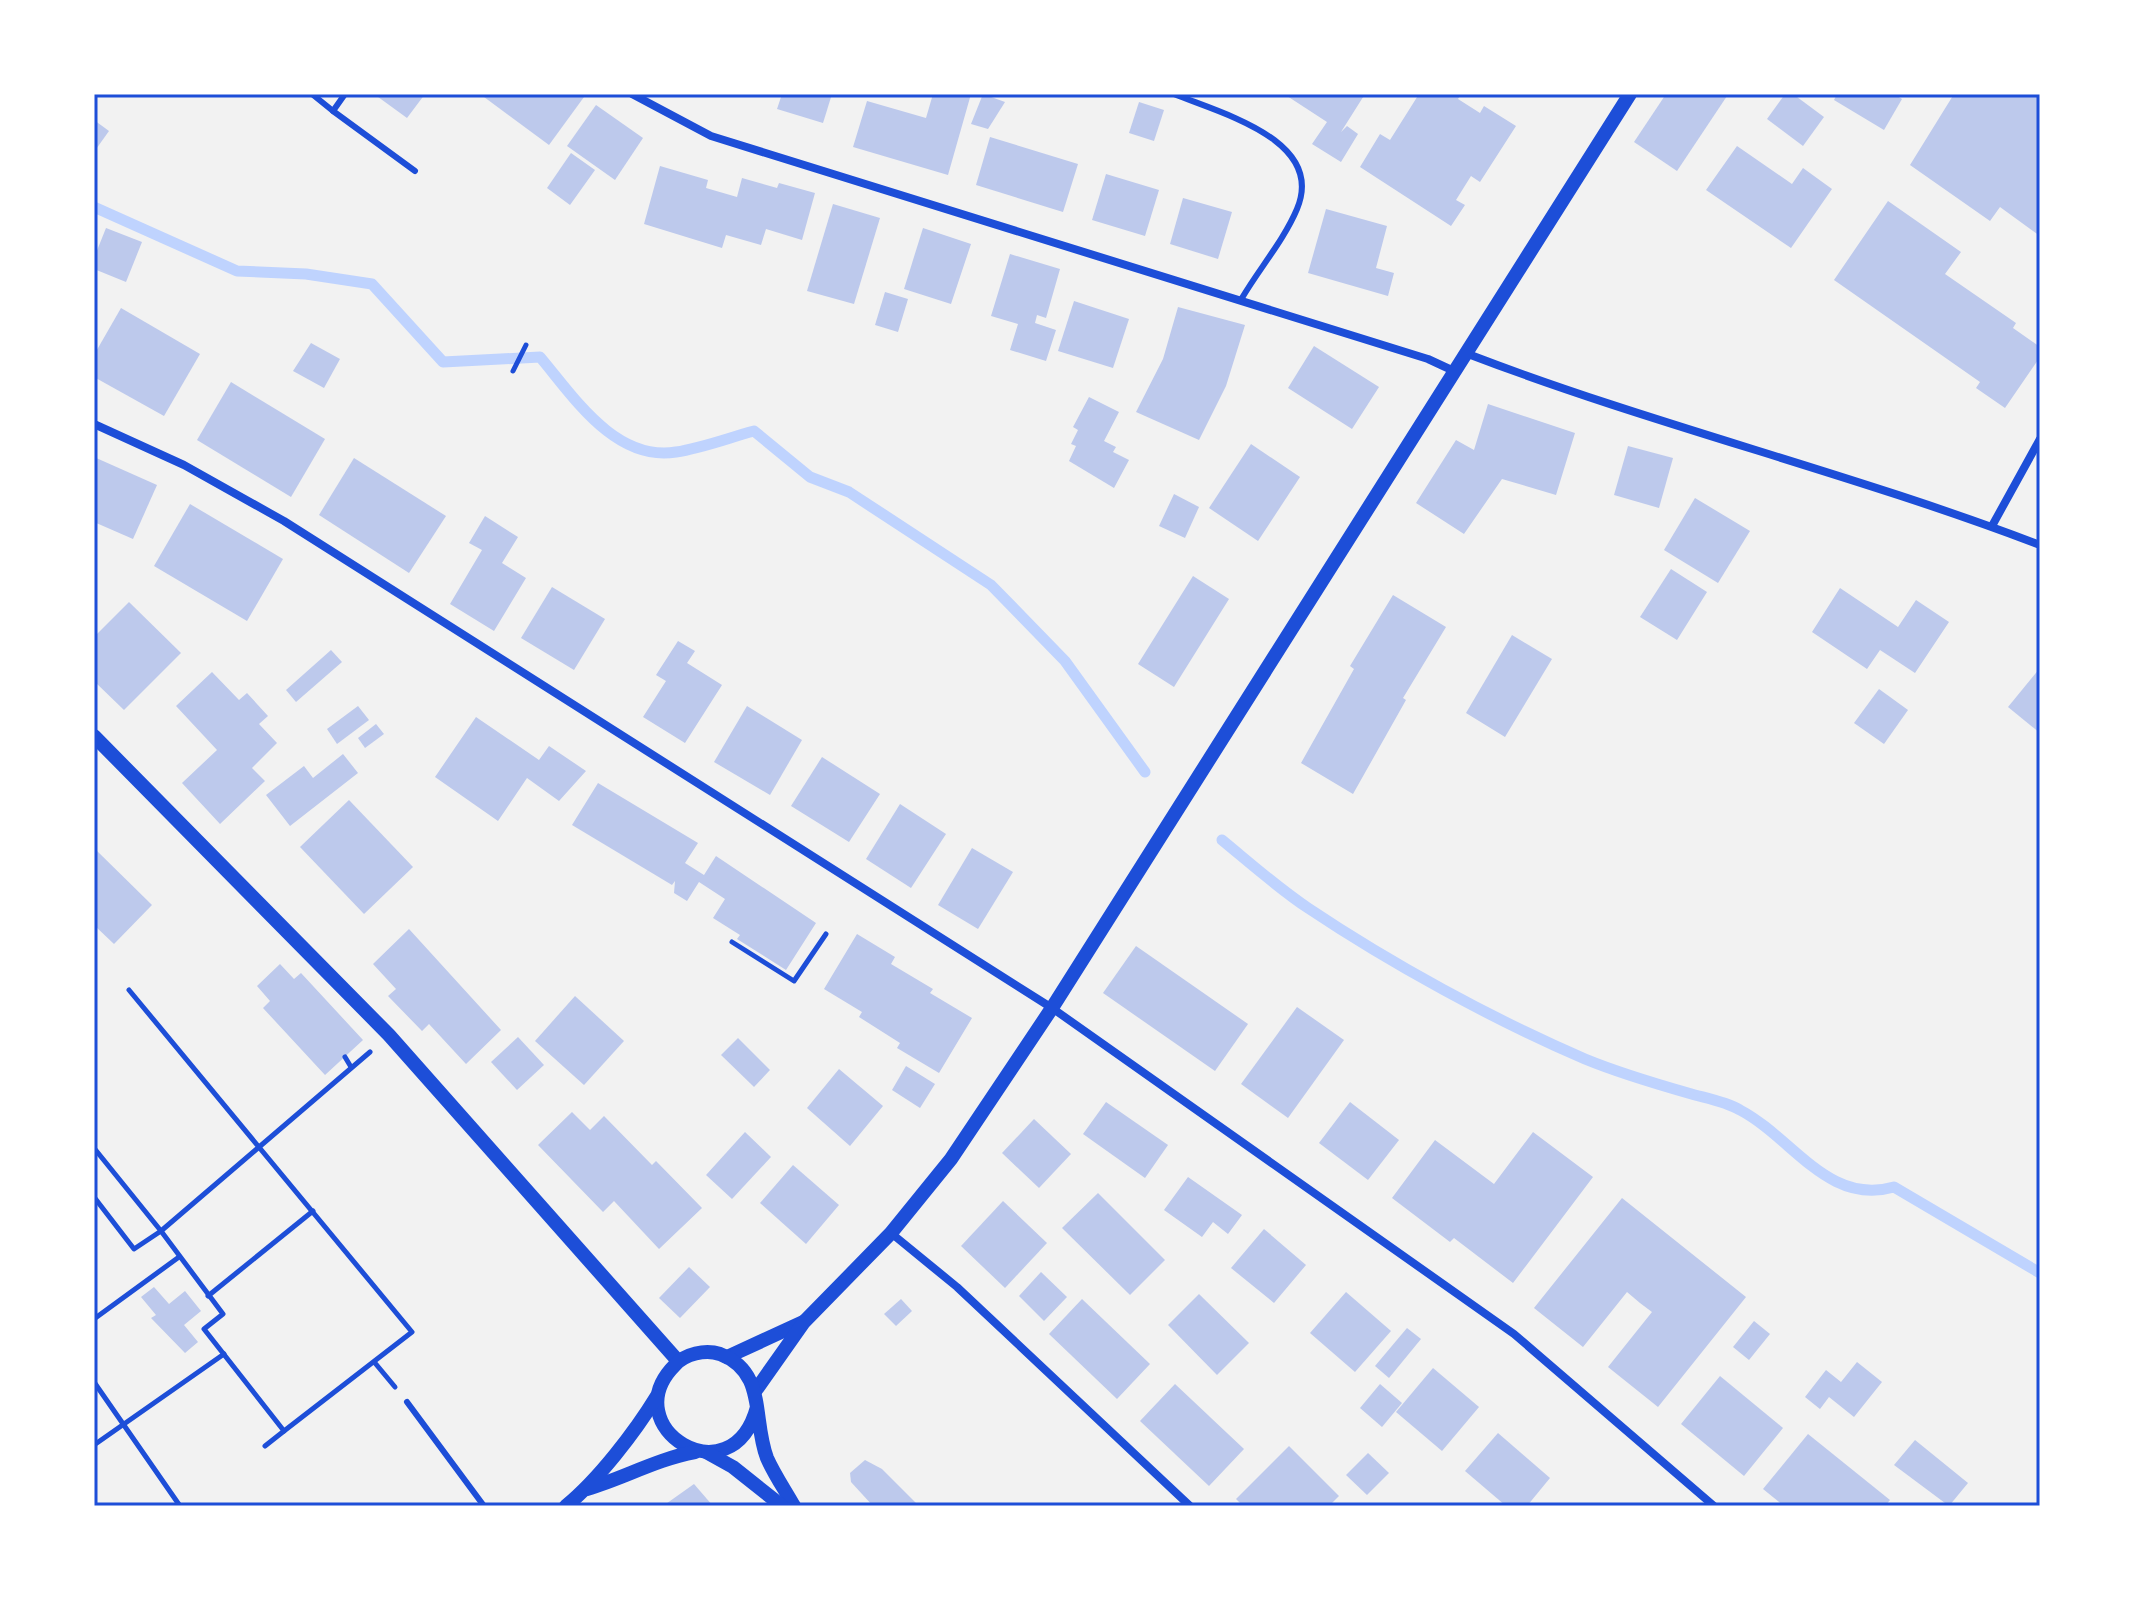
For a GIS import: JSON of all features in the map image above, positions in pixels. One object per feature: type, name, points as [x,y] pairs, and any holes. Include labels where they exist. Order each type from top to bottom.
[{"type":"street","points":[[756,1390],[804,1322],[891,1233],[951,1159],[1052,1008],[1630,94]]},
{"type":"street","points":[[637,96],[711,136],[1242,298],[1428,359],[1456,372]]},
{"type":"street","points":[[1468,354],[1992,526],[2040,545]]},
{"type":"street","points":[[94,424],[184,465],[284,521],[1052,1008],[1514,1334],[1714,1506]]},
{"type":"street","points":[[1992,526],[2040,439]]},
{"type":"street","points":[[94,736],[389,1035],[678,1361]]},
{"type":"street","points":[[891,1233],[957,1287],[1190,1506]]},
{"type":"street","points":[[727,1357],[804,1322]]},
{"type":"street","points":[[566,1506],[587,1489],[641,1422],[658,1394],[664,1376],[678,1361],[696,1353],[716,1353],[727,1357],[748,1374],[756,1390],[767,1458],[794,1506]]},
{"type":"street","points":[[658,1394],[658,1414],[667,1432],[679,1444],[733,1467],[782,1506]]},
{"type":"street","points":[[587,1489],[622,1479],[674,1456],[728,1448],[742,1439],[753,1424],[757,1407]]},
{"type":"lane","points":[[312,94],[415,171]]},
{"type":"lane","points":[[333,111],[345,94]]},
{"type":"lane","points":[[1174,94],[1268,133],[1293,156],[1303,188],[1296,210],[1242,298]]},
{"type":"lane","points":[[407,1402],[484,1506]]},
{"type":"path","points":[[513,371],[526,345]]},
{"type":"path","points":[[732,942],[794,981],[826,934]]},
{"type":"path","points":[[129,990],[412,1332],[265,1446]]},
{"type":"path","points":[[94,1197],[134,1249],[161,1231],[389,1035]]},
{"type":"path","points":[[345,1057],[351,1067]]},
{"type":"path","points":[[94,1148],[223,1314],[204,1329],[284,1431]]},
{"type":"path","points":[[208,1296],[313,1211]]},
{"type":"path","points":[[94,1319],[179,1257]]},
{"type":"path","points":[[94,1445],[224,1354]]},
{"type":"path","points":[[375,1363],[407,1402]]},
{"type":"path","points":[[94,1382],[180,1506]]},
{"type":"building","points":[[374,94],[425,94],[407,118]]},
{"type":"building","points":[[480,94],[580,94],[584,97],[549,145]]},
{"type":"building","points":[[782,94],[832,94],[823,123],[777,109]]},
{"type":"building","points":[[933,94],[971,94],[948,175],[853,147],[867,101],[926,118]]},
{"type":"building","points":[[983,94],[1005,102],[988,129],[971,124]]},
{"type":"building","points":[[1284,94],[1365,94],[1341,132],[1347,126],[1358,134],[1341,162],[1312,144],[1327,122]]},
{"type":"building","points":[[1419,94],[1461,94],[1458,99],[1480,113],[1484,106],[1516,126],[1480,182],[1471,176],[1456,200],[1465,205],[1451,226],[1360,167],[1380,134],[1390,140]]},
{"type":"building","points":[[1666,94],[1727,96],[1677,171],[1634,142]]},
{"type":"building","points":[[1785,94],[1793,94],[1824,117],[1803,146],[1767,119]]},
{"type":"building","points":[[1837,94],[1894,94],[1902,99],[1884,130],[1834,100]]},
{"type":"building","points":[[1954,94],[2034,94],[2040,100],[2040,236],[2000,207],[1990,221],[1910,165]]},
{"type":"building","points":[[1139,102],[1164,110],[1154,141],[1129,133]]},
{"type":"building","points":[[596,105],[643,138],[615,180],[567,146]]},
{"type":"building","points":[[94,120],[109,131],[94,152]]},
{"type":"building","points":[[990,137],[1078,164],[1063,212],[976,185]]},
{"type":"building","points":[[1737,146],[1792,184],[1803,168],[1832,189],[1791,248],[1706,190]]},
{"type":"building","points":[[571,153],[595,170],[570,205],[547,188]]},
{"type":"building","points":[[660,166],[708,180],[706,188],[737,197],[742,178],[777,188],[779,183],[815,193],[802,240],[766,229],[761,245],[726,235],[722,248],[644,224]]},
{"type":"building","points":[[1106,174],[1159,190],[1145,236],[1092,220]]},
{"type":"building","points":[[1183,198],[1232,212],[1218,259],[1170,244]]},
{"type":"building","points":[[1888,201],[1961,252],[1945,274],[2016,323],[2013,328],[2040,347],[2040,357],[2005,408],[1976,388],[1980,382],[1834,280]]},
{"type":"building","points":[[833,204],[880,218],[854,304],[807,291]]},
{"type":"building","points":[[1326,209],[1387,226],[1376,268],[1394,273],[1388,296],[1308,273]]},
{"type":"building","points":[[106,228],[142,242],[126,282],[94,269],[94,258]]},
{"type":"building","points":[[923,228],[971,244],[951,304],[904,289]]},
{"type":"building","points":[[1010,254],[1060,269],[1046,318],[1037,315],[1035,323],[1056,330],[1046,361],[1010,350],[1018,324],[991,316]]},
{"type":"building","points":[[885,292],[908,299],[898,332],[875,325]]},
{"type":"building","points":[[1074,301],[1129,319],[1113,368],[1058,351]]},
{"type":"building","points":[[1178,307],[1245,325],[1226,386],[1199,440],[1136,412],[1163,359]]},
{"type":"building","points":[[121,308],[200,354],[164,416],[94,377],[94,355]]},
{"type":"building","points":[[311,343],[340,359],[324,388],[293,371]]},
{"type":"building","points":[[1314,346],[1379,387],[1352,429],[1288,388]]},
{"type":"building","points":[[231,382],[325,439],[291,497],[197,440]]},
{"type":"building","points":[[1089,397],[1119,412],[1104,441],[1116,447],[1113,452],[1129,460],[1114,488],[1069,461],[1076,446],[1071,444],[1078,430],[1073,427]]},
{"type":"building","points":[[1488,404],[1575,433],[1556,495],[1502,479],[1464,534],[1416,503],[1456,440],[1474,450]]},
{"type":"building","points":[[1251,444],[1300,477],[1258,541],[1209,508]]},
{"type":"building","points":[[1628,446],[1673,458],[1659,508],[1614,495]]},
{"type":"building","points":[[94,457],[157,485],[133,539],[94,522]]},
{"type":"building","points":[[354,458],[446,516],[409,573],[319,515]]},
{"type":"building","points":[[1174,494],[1199,507],[1185,538],[1159,526]]},
{"type":"building","points":[[1695,498],[1750,531],[1718,583],[1664,550]]},
{"type":"building","points":[[190,504],[283,559],[247,621],[154,566]]},
{"type":"building","points":[[485,516],[518,537],[502,563],[526,578],[494,631],[450,604],[482,550],[469,543]]},
{"type":"building","points":[[1671,569],[1707,592],[1677,640],[1640,617]]},
{"type":"building","points":[[1193,576],[1229,599],[1174,687],[1138,664]]},
{"type":"building","points":[[552,587],[605,619],[574,670],[521,638]]},
{"type":"building","points":[[1840,588],[1898,627],[1916,600],[1949,622],[1915,673],[1880,650],[1867,669],[1812,632]]},
{"type":"building","points":[[1393,595],[1446,627],[1403,698],[1406,700],[1353,794],[1301,763],[1354,669],[1350,666]]},
{"type":"building","points":[[129,602],[181,653],[124,710],[94,681],[94,637]]},
{"type":"building","points":[[1512,635],[1552,659],[1505,737],[1466,713]]},
{"type":"building","points":[[678,641],[695,651],[687,663],[722,685],[685,743],[643,717],[666,681],[656,675]]},
{"type":"building","points":[[331,650],[342,662],[296,702],[286,690]]},
{"type":"building","points":[[2040,668],[2040,733],[2008,707]]},
{"type":"building","points":[[212,672],[239,700],[247,693],[268,716],[259,724],[277,743],[252,768],[265,781],[220,824],[182,783],[217,750],[176,706]]},
{"type":"building","points":[[1879,689],[1908,710],[1884,744],[1854,723]]},
{"type":"building","points":[[358,706],[369,720],[337,744],[327,729]]},
{"type":"building","points":[[747,706],[802,740],[770,795],[714,762]]},
{"type":"building","points":[[476,717],[539,760],[549,746],[586,771],[559,801],[527,778],[498,821],[435,777]]},
{"type":"building","points":[[376,724],[384,734],[365,748],[358,738]]},
{"type":"building","points":[[343,754],[358,773],[290,826],[266,795],[304,766],[313,778]]},
{"type":"building","points":[[822,757],[880,794],[849,842],[791,806]]},
{"type":"building","points":[[598,783],[698,843],[685,863],[704,875],[716,856],[816,923],[786,970],[737,939],[740,935],[713,918],[725,899],[699,882],[687,901],[674,893],[675,881],[672,885],[572,825]]},
{"type":"building","points":[[349,800],[413,867],[364,914],[300,847]]},
{"type":"building","points":[[900,804],[946,834],[911,888],[866,859]]},
{"type":"building","points":[[94,848],[152,905],[114,944],[94,925]]},
{"type":"building","points":[[972,848],[1013,872],[978,929],[938,905]]},
{"type":"building","points":[[409,929],[501,1030],[466,1064],[429,1024],[422,1031],[388,996],[396,989],[373,964]]},
{"type":"building","points":[[857,934],[895,957],[891,964],[933,989],[930,993],[972,1018],[939,1073],[897,1048],[900,1043],[859,1017],[862,1012],[824,989]]},
{"type":"building","points":[[1136,946],[1248,1024],[1215,1071],[1103,993]]},
{"type":"building","points":[[280,964],[294,979],[301,973],[363,1040],[325,1075],[263,1008],[270,1001],[257,986]]},
{"type":"building","points":[[575,996],[624,1041],[584,1085],[535,1041]]},
{"type":"building","points":[[1297,1007],[1344,1040],[1288,1118],[1241,1084]]},
{"type":"building","points":[[518,1037],[544,1065],[517,1090],[491,1062]]},
{"type":"building","points":[[738,1038],[770,1070],[754,1087],[721,1055]]},
{"type":"building","points":[[906,1066],[935,1084],[920,1108],[892,1090]]},
{"type":"building","points":[[839,1069],[883,1106],[850,1146],[807,1108]]},
{"type":"building","points":[[1106,1102],[1168,1145],[1145,1178],[1083,1134]]},
{"type":"building","points":[[1350,1102],[1399,1140],[1368,1180],[1319,1143]]},
{"type":"building","points":[[572,1112],[590,1130],[604,1116],[652,1165],[656,1161],[702,1208],[659,1249],[614,1201],[603,1212],[538,1145]]},
{"type":"building","points":[[1034,1119],[1071,1154],[1039,1188],[1002,1153]]},
{"type":"building","points":[[745,1132],[771,1157],[732,1199],[706,1175]]},
{"type":"building","points":[[1533,1132],[1593,1177],[1513,1283],[1454,1238],[1450,1242],[1392,1198],[1435,1140],[1494,1184]]},
{"type":"building","points":[[793,1165],[839,1205],[806,1244],[760,1203]]},
{"type":"building","points":[[1188,1177],[1242,1215],[1228,1234],[1213,1222],[1202,1237],[1164,1210]]},
{"type":"building","points":[[1098,1193],[1165,1260],[1130,1295],[1062,1228]]},
{"type":"building","points":[[1622,1198],[1746,1297],[1658,1407],[1608,1367],[1652,1312],[1627,1292],[1583,1347],[1534,1308]]},
{"type":"building","points":[[1003,1201],[1047,1243],[1005,1288],[961,1246]]},
{"type":"building","points":[[1264,1229],[1306,1265],[1274,1303],[1231,1268]]},
{"type":"building","points":[[689,1267],[710,1287],[680,1318],[659,1298]]},
{"type":"building","points":[[1041,1272],[1067,1297],[1044,1321],[1019,1296]]},
{"type":"building","points":[[154,1287],[169,1304],[185,1291],[201,1311],[184,1325],[198,1342],[185,1353],[151,1318],[156,1315],[141,1297]]},
{"type":"building","points":[[1346,1292],[1391,1331],[1355,1372],[1310,1333]]},
{"type":"building","points":[[1199,1294],[1249,1343],[1217,1375],[1168,1325]]},
{"type":"building","points":[[901,1299],[912,1311],[896,1326],[884,1314]]},
{"type":"building","points":[[1082,1299],[1150,1364],[1117,1399],[1049,1334]]},
{"type":"building","points":[[1754,1321],[1770,1334],[1749,1360],[1733,1347]]},
{"type":"building","points":[[1407,1328],[1421,1339],[1389,1378],[1375,1366]]},
{"type":"building","points":[[1857,1362],[1882,1382],[1854,1417],[1829,1397],[1820,1409],[1805,1397],[1826,1370],[1841,1382]]},
{"type":"building","points":[[1433,1368],[1479,1407],[1442,1451],[1396,1412]]},
{"type":"building","points":[[1720,1376],[1783,1428],[1744,1476],[1681,1424]]},
{"type":"building","points":[[1175,1384],[1244,1449],[1209,1486],[1140,1421]]},
{"type":"building","points":[[1380,1384],[1402,1403],[1382,1427],[1360,1408]]},
{"type":"building","points":[[1498,1433],[1550,1478],[1527,1506],[1506,1506],[1465,1471]]},
{"type":"building","points":[[1808,1434],[1890,1500],[1885,1506],[1784,1506],[1763,1489]]},
{"type":"building","points":[[1915,1440],[1968,1483],[1949,1506],[1894,1465]]},
{"type":"building","points":[[1289,1446],[1339,1496],[1329,1506],[1243,1506],[1236,1499]]},
{"type":"building","points":[[1368,1453],[1389,1473],[1367,1495],[1346,1475]]},
{"type":"building","points":[[865,1460],[882,1469],[919,1506],[873,1506],[851,1482],[850,1473]]},
{"type":"building","points":[[694,1484],[713,1506],[663,1506]]},
{"type":"waterway","points":[[94,207],[237,271],[306,274],[372,284],[443,362],[540,357],[581,407],[615,437],[634,447],[654,452],[676,452],[754,431],[810,477],[849,492],[991,585],[1065,661],[1145,772]]},
{"type":"waterway","points":[[1222,840],[1308,908],[1443,990],[1550,1044],[1598,1064],[1734,1107],[1759,1122],[1830,1178],[1850,1187],[1871,1190],[1894,1187],[2040,1273]]}]
